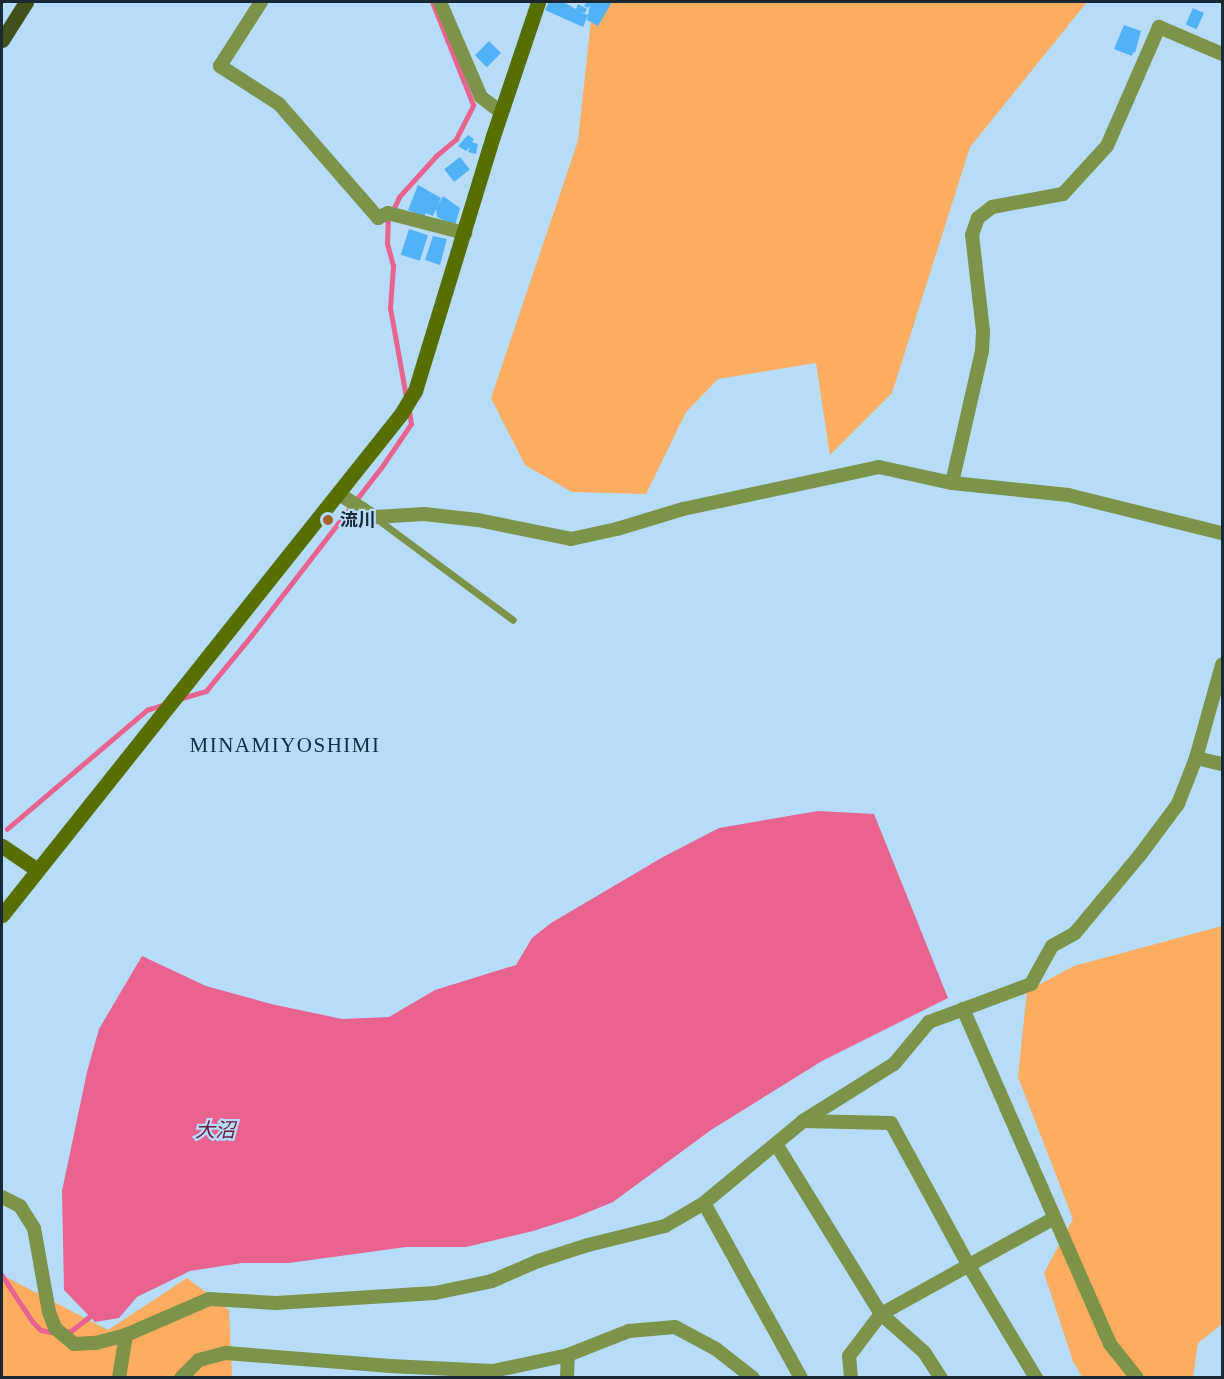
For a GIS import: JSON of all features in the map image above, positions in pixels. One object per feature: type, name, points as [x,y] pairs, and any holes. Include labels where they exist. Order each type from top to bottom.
[{"type":"main road","points":[[2,40],[26,2]]},
{"type":"street","points":[[261,2],[220,66],[279,104],[378,218],[388,213],[465,233]]},
{"type":"street","points":[[440,2],[481,97],[502,113]]},
{"type":"street","points":[[2,915],[36,869],[339,494],[401,414],[415,391],[538,2]]},
{"type":"street","points":[[952,483],[982,351],[983,331],[972,236],[978,218],[992,207],[1063,194],[1107,146],[1159,27],[1222,54]]},
{"type":"street","points":[[339,494],[375,517],[424,514],[467,519],[571,539],[617,529],[683,509],[879,467],[952,483],[1068,495],[1222,532]]},
{"type":"street","points":[[2,1197],[20,1206],[34,1228],[49,1312],[55,1328],[74,1344],[96,1343],[126,1335],[209,1299],[276,1303],[386,1298],[435,1293],[492,1281],[538,1261],[578,1248],[665,1226],[704,1203],[803,1121],[894,1064],[928,1022],[1031,984],[1052,946],[1076,933],[1179,804],[1196,758],[1222,665]]},
{"type":"street","points":[[1196,758],[1222,764]]},
{"type":"street","points":[[2,846],[36,869]]},
{"type":"street","points":[[963,1009],[1110,1344],[1137,1377]]},
{"type":"street","points":[[803,1121],[891,1123],[969,1266],[1036,1377]]},
{"type":"street","points":[[776,1144],[881,1314],[924,1352],[941,1377]]},
{"type":"street","points":[[704,1203],[801,1377]]},
{"type":"street","points":[[851,1377],[849,1356],[881,1314],[1054,1218]]},
{"type":"street","points":[[181,1377],[199,1360],[226,1353],[388,1372],[493,1371],[568,1355],[629,1331],[675,1327],[716,1349],[753,1377]]},
{"type":"street","points":[[119,1377],[126,1335]]},
{"type":"street","points":[[567,1377],[568,1355]]},
{"type":"lane","points":[[375,517],[513,620]]},
{"type":"shaded area","points":[[593,2],[1087,2],[970,147],[892,393],[830,455],[816,363],[718,379],[686,412],[646,494],[572,492],[525,465],[491,398],[578,141]]},
{"type":"shaded area","points":[[1222,926],[1222,1324],[1198,1343],[1193,1377],[1082,1377],[1073,1361],[1044,1273],[1073,1219],[1018,1077],[1027,991],[1074,966]]},
{"type":"shaded area","points":[[2,1275],[108,1330],[187,1278],[229,1310],[232,1377],[2,1377]]},
{"type":"water","name":"大沼","points":[[818,811],[874,814],[948,998],[822,1061],[711,1130],[613,1202],[574,1218],[533,1231],[466,1247],[406,1247],[289,1263],[242,1263],[190,1271],[137,1297],[119,1318],[95,1322],[64,1290],[62,1191],[87,1072],[99,1029],[142,956],[206,986],[271,1004],[342,1019],[389,1017],[435,990],[516,965],[532,938],[551,923],[663,857],[719,828]]},
{"type":"building","points":[[549,2],[563,2],[576,9],[578,4],[587,9],[585,13],[579,12],[588,15],[583,27],[545,10]]},
{"type":"building","points":[[587,2],[612,2],[598,26],[587,20],[590,5],[588,8],[584,6]]},
{"type":"building","points":[[1193,8],[1204,13],[1197,29],[1186,24]]},
{"type":"building","points":[[1124,25],[1141,31],[1135,53],[1133,52],[1132,56],[1114,49]]},
{"type":"building","points":[[489,41],[501,53],[487,67],[475,55]]},
{"type":"building","points":[[468,135],[474,139],[472,142],[478,144],[476,154],[468,152],[470,147],[466,151],[458,146]]},
{"type":"building","points":[[460,157],[470,170],[454,182],[444,169]]},
{"type":"building","points":[[418,185],[441,198],[437,207],[443,196],[460,208],[455,226],[437,217],[436,209],[433,216],[426,213],[424,217],[408,210]]},
{"type":"building","points":[[409,229],[428,235],[420,261],[401,255]]},
{"type":"building","points":[[433,236],[447,239],[440,265],[425,260]]},
{"type":"waterway","points":[[406,397],[390,308],[393,266],[387,244],[388,220],[399,197],[436,156],[456,139],[473,105],[432,2]]},
{"type":"waterway","points":[[182,698],[206,691],[251,636],[381,468],[411,424],[409,411]]},
{"type":"waterway","points":[[7,829],[147,710],[165,704]]},
{"type":"waterway","points":[[2,1275],[33,1322],[41,1330],[56,1333]]},
{"type":"waterway","points":[[64,1332],[71,1331],[89,1317]]},
{"type":"place","name":"流川","points":[[328,520]]},
{"type":"district","name":"MINAMIYOSHIMI","points":[[285,745]]}]
